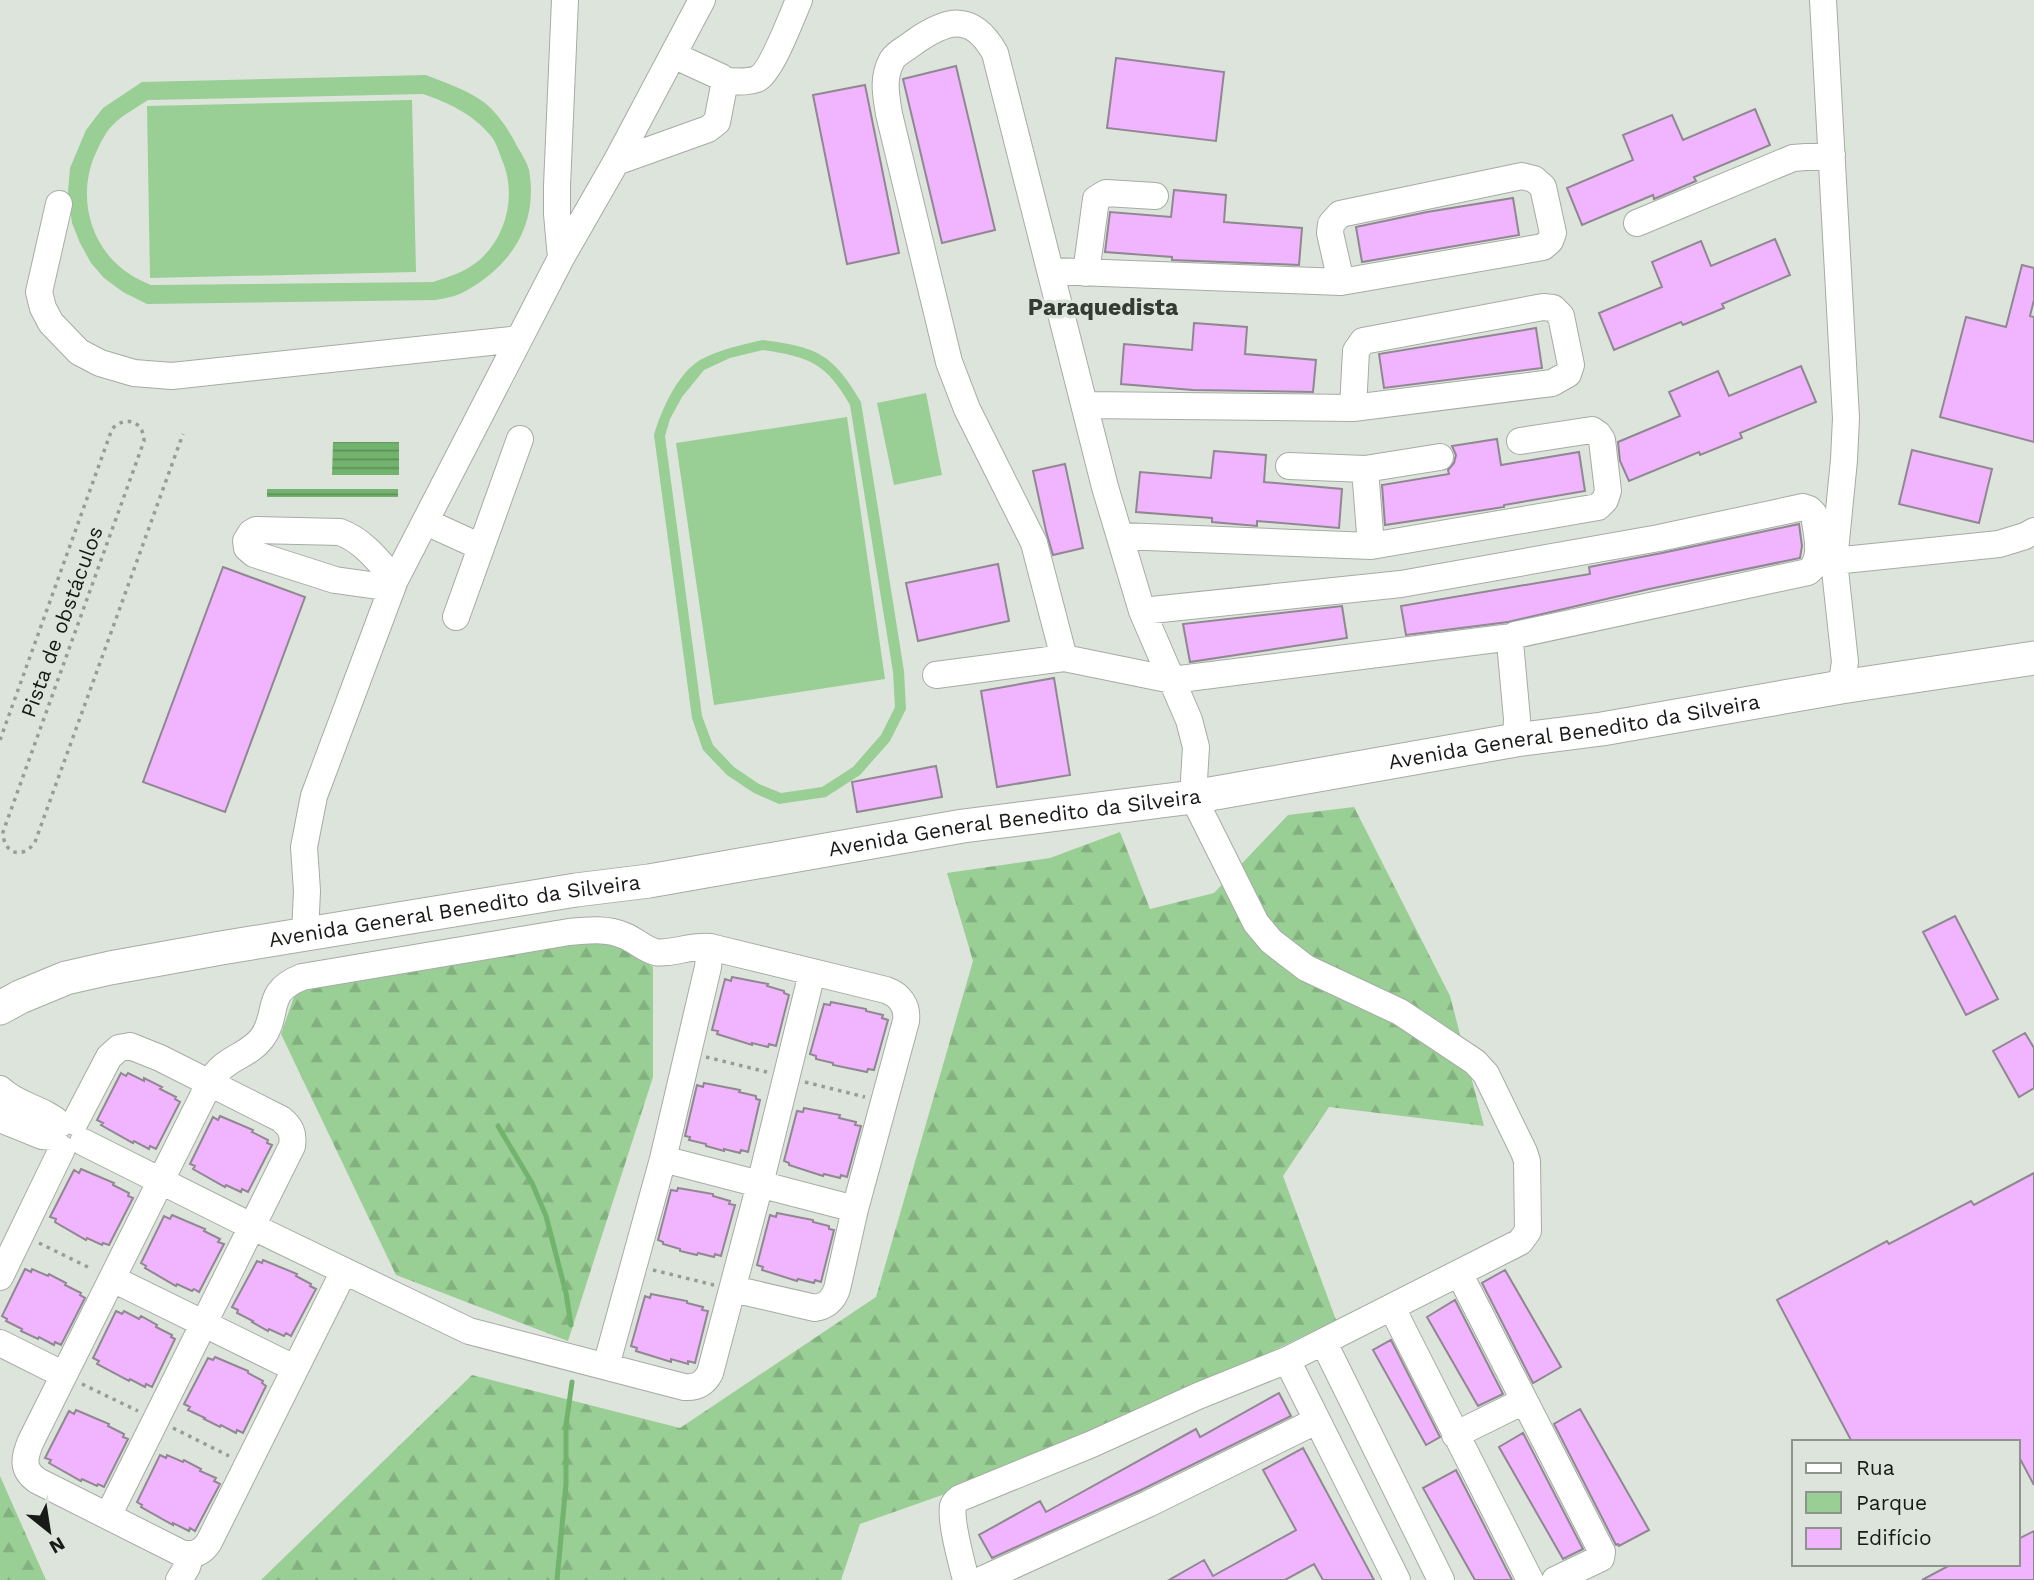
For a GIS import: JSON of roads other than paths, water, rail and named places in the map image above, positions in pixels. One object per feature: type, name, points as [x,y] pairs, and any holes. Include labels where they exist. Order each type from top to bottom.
[{"type":"main road","name":"Avenida General Benedito da Silveira","points":[[0,1007],[49,984],[82,974],[221,948],[562,892],[649,881],[963,826],[1194,797],[1516,740],[1602,729],[1841,687],[2034,658]]},
{"type":"street","points":[[561,258],[556,214],[565,0]]},
{"type":"street","points":[[305,934],[307,891],[303,847],[314,796],[394,584],[561,258],[617,162],[702,0]]},
{"type":"street","points":[[673,55],[723,81],[749,81],[762,76],[773,59],[799,0]]},
{"type":"street","points":[[1823,0],[1846,418],[1834,561],[1845,662],[1841,687]]},
{"type":"street","points":[[966,1580],[957,1544],[953,1508],[960,1498],[1324,1343],[1520,1242],[1528,1231],[1527,1161],[1486,1074],[1475,1062],[1400,1012],[1306,968],[1271,942],[1256,923],[1194,797],[1196,747],[1189,720],[1142,611],[1105,487],[995,53],[987,39],[973,28],[952,23],[931,30],[892,57],[884,83],[889,114],[949,362],[967,409],[1034,543],[1064,658]]},
{"type":"street","points":[[617,162],[713,126],[717,121],[723,81]]},
{"type":"street","points":[[1637,223],[1793,158],[1832,155]]},
{"type":"street","points":[[1051,271],[1341,282],[1543,247],[1550,241],[1553,233],[1543,187],[1534,179],[1522,176],[1340,214],[1331,224],[1331,233],[1341,282]]},
{"type":"street","points":[[1086,273],[1096,199],[1106,193],[1155,195]]},
{"type":"street","points":[[59,204],[38,292],[51,323],[79,352],[100,363],[134,373],[172,376],[519,340]]},
{"type":"street","points":[[1084,405],[1353,408],[1552,383],[1567,374],[1571,365],[1561,316],[1553,308],[1543,307],[1363,341],[1356,351],[1353,408]]},
{"type":"street","points":[[1121,536],[1371,546],[1598,507],[1605,500],[1608,491],[1602,440],[1598,434],[1592,430],[1520,442]]},
{"type":"street","points":[[456,617],[520,439]]},
{"type":"street","points":[[1289,466],[1365,469],[1440,457]]},
{"type":"street","points":[[1365,469],[1371,546]]},
{"type":"street","points":[[936,675],[1064,658],[1172,680],[1512,637],[1518,633],[1808,572],[1813,568],[1818,555],[1814,514],[1803,507],[1659,538],[1401,584],[1142,611]]},
{"type":"street","points":[[426,522],[481,547]]},
{"type":"street","points":[[256,530],[340,532],[365,546],[394,584],[335,580],[254,554],[247,548],[246,541],[256,530]]},
{"type":"street","points":[[1834,561],[1999,544],[2034,531]]},
{"type":"street","points":[[351,583],[365,546]]},
{"type":"street","points":[[1512,637],[1510,642],[1517,719],[1516,740]]},
{"type":"street","points":[[344,1271],[209,1542],[202,1550],[191,1555],[181,1553],[37,1481],[29,1474],[24,1460],[26,1452],[209,1084],[220,1067],[259,1041],[281,990],[302,977],[580,931],[615,932],[658,952],[692,946],[710,947],[891,992],[900,998],[906,1009],[905,1026],[833,1298],[826,1305],[810,1307],[733,1290]]},
{"type":"street","points":[[606,1366],[663,1159],[708,967],[710,947]]},
{"type":"street","points":[[0,1089],[9,1097],[52,1117],[67,1135],[469,1331],[684,1387],[700,1385],[710,1373],[733,1290],[812,973]]},
{"type":"street","points":[[0,1277],[67,1135],[109,1057],[122,1046],[142,1049],[281,1119],[287,1125],[293,1137],[292,1146],[108,1516]]},
{"type":"street","points":[[0,1119],[42,1136],[67,1135]]},
{"type":"street","points":[[663,1159],[855,1209]]},
{"type":"street","points":[[1459,1273],[1603,1554],[1601,1558],[1555,1580]]},
{"type":"street","points":[[113,1279],[294,1368]]},
{"type":"street","points":[[1392,1308],[1530,1580]]},
{"type":"street","points":[[0,1343],[64,1375]]},
{"type":"street","points":[[1324,1343],[1441,1580]]},
{"type":"street","points":[[1287,1360],[1397,1580]]},
{"type":"street","points":[[1455,1435],[1524,1401]]},
{"type":"street","points":[[981,1580],[1148,1504],[1316,1422]]},
{"type":"street","points":[[179,1580],[191,1555]]},
{"type":"waterway","points":[[498,1126],[532,1183],[546,1216],[566,1293],[571,1325]]},
{"type":"waterway","points":[[557,1580],[566,1484],[566,1425],[572,1382]]},
{"type":"district","name":"Paraquedista","points":[[1103,307]]}]
